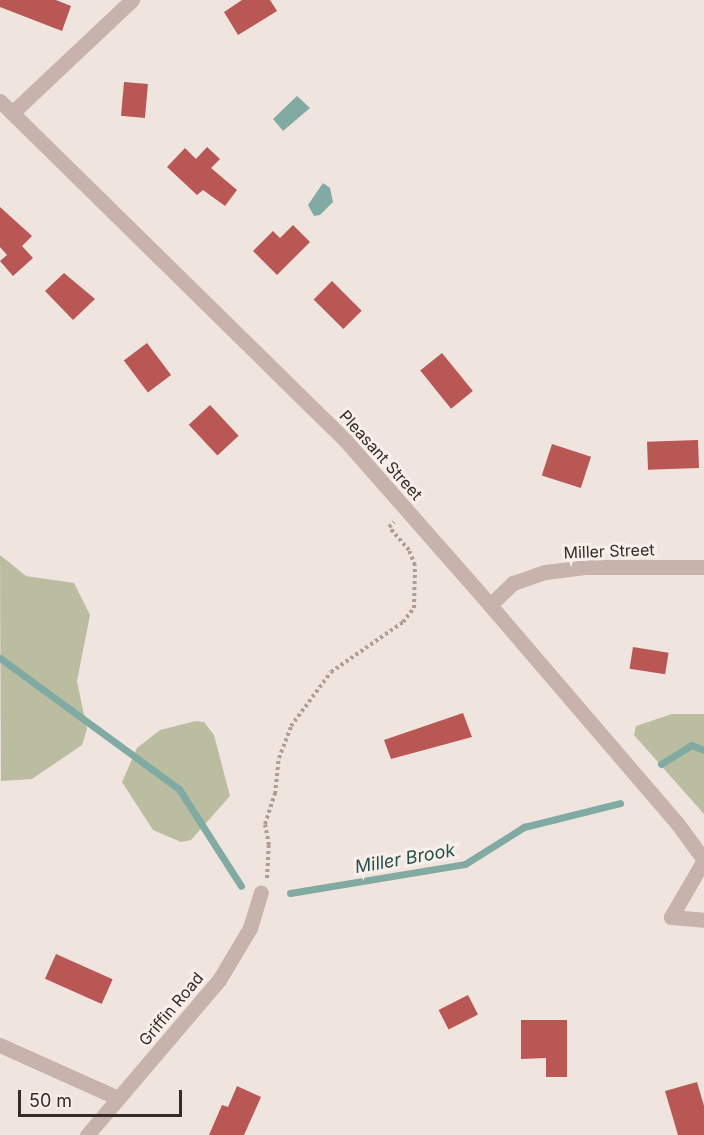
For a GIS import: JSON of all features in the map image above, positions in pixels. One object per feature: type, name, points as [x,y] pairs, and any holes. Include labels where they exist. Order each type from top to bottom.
[{"type":"street","points":[[12,113],[132,0]]},
{"type":"street","name":"Pleasant Street","points":[[0,101],[273,366],[408,511],[677,823],[704,860]]},
{"type":"street","name":"Miller Street","points":[[490,605],[513,583],[545,572],[583,567],[704,567]]},
{"type":"street","points":[[704,860],[671,917],[704,920]]},
{"type":"street","name":"Griffin Road","points":[[87,1135],[219,980],[250,928],[261,893]]},
{"type":"street","points":[[0,1045],[118,1098]]},
{"type":"path","points":[[261,893],[269,859],[265,824],[275,794],[279,758],[291,726],[331,672],[403,622],[414,608],[415,565],[409,550],[389,527],[408,511]]},
{"type":"green space","points":[[0,555],[26,576],[74,583],[90,615],[77,681],[87,729],[82,745],[32,779],[1,781]]},
{"type":"green space","points":[[672,714],[704,714],[704,814],[634,735],[636,726]]},
{"type":"green space","points":[[196,721],[204,722],[214,735],[230,796],[191,840],[181,842],[153,830],[122,782],[137,748],[160,730]]},
{"type":"water","points":[[297,96],[310,108],[283,131],[273,119]]},
{"type":"water","points":[[323,183],[330,188],[333,202],[320,215],[314,216],[308,205]]},
{"type":"building","points":[[0,0],[56,0],[71,6],[62,31],[0,7]]},
{"type":"building","points":[[242,0],[270,0],[277,11],[238,35],[224,12]]},
{"type":"building","points":[[124,82],[148,84],[145,118],[121,116]]},
{"type":"building","points":[[207,147],[220,159],[211,168],[237,190],[225,206],[203,190],[197,195],[167,167],[185,148],[196,159]]},
{"type":"building","points":[[0,207],[32,236],[22,246],[33,258],[13,276],[0,261],[7,255],[0,247]]},
{"type":"building","points":[[293,225],[310,242],[277,275],[253,251],[273,231],[280,238]]},
{"type":"building","points":[[64,273],[95,299],[73,320],[45,291]]},
{"type":"building","points":[[332,281],[362,311],[343,329],[314,299]]},
{"type":"building","points":[[147,343],[171,375],[148,392],[124,360]]},
{"type":"building","points":[[442,353],[473,391],[451,409],[420,371]]},
{"type":"building","points":[[210,405],[239,436],[217,455],[189,425]]},
{"type":"building","points":[[698,440],[699,468],[648,470],[647,442]]},
{"type":"building","points":[[552,444],[591,457],[581,488],[542,475]]},
{"type":"building","points":[[633,647],[669,653],[665,674],[630,669]]},
{"type":"building","points":[[463,713],[472,737],[391,759],[384,740]]},
{"type":"building","points":[[56,954],[113,979],[102,1004],[45,979]]},
{"type":"building","points":[[468,995],[478,1015],[449,1030],[439,1010]]},
{"type":"building","points":[[521,1020],[567,1020],[567,1077],[546,1077],[546,1058],[521,1059]]},
{"type":"building","points":[[697,1082],[704,1106],[704,1135],[678,1135],[665,1091]]},
{"type":"building","points":[[237,1086],[261,1097],[244,1135],[209,1135],[222,1105],[228,1107]]},
{"type":"waterway","name":"Miller Brook","points":[[0,658],[179,789],[241,886]]},
{"type":"waterway","name":"Miller Brook","points":[[661,764],[691,745],[704,750]]},
{"type":"waterway","name":"Miller Brook","points":[[290,893],[465,864],[524,827],[620,803]]}]
